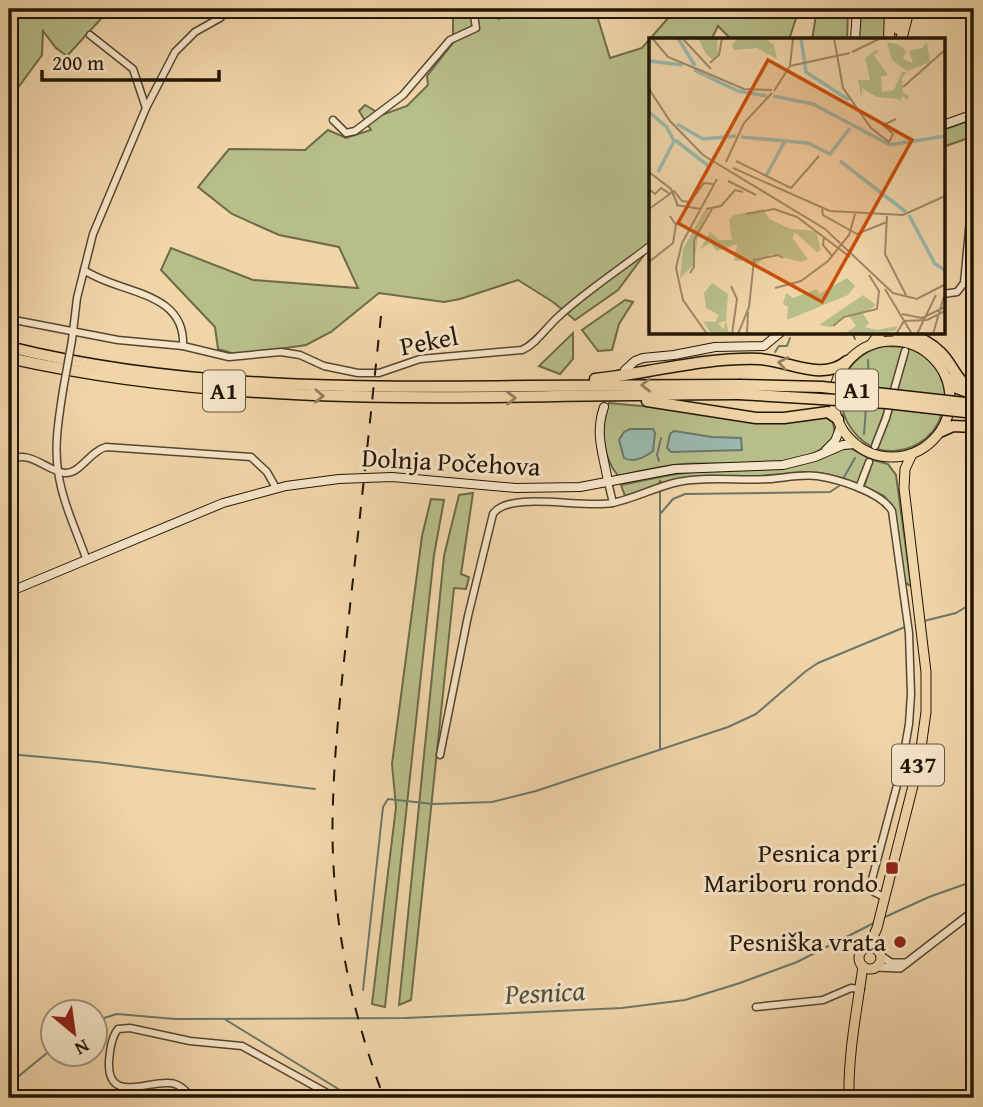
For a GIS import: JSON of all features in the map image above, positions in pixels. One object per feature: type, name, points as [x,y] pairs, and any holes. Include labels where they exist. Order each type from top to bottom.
[{"type":"highway","points":[[889,38],[890,9]]},
{"type":"highway","points":[[899,9],[899,38]]},
{"type":"highway","points":[[900,38],[909,9]]},
{"type":"highway","points":[[872,344],[880,334]]},
{"type":"highway","points":[[906,342],[924,340],[936,348],[960,381],[974,390]]},
{"type":"highway","name":"A1","points":[[9,347],[77,362],[258,384],[849,389],[974,404]]},
{"type":"highway","name":"A1","points":[[9,358],[74,372],[198,389],[260,394],[603,402],[739,389],[974,413]]},
{"type":"highway","points":[[554,385],[568,380],[596,379],[722,360],[760,359],[825,372],[836,369],[847,361]]},
{"type":"highway","points":[[947,378],[957,388],[974,390]]},
{"type":"highway","points":[[603,402],[646,401],[756,418],[784,418],[828,412],[839,423]]},
{"type":"highway","points":[[942,431],[953,426],[974,427]]},
{"type":"main road","points":[[855,38],[857,9]]},
{"type":"main road","points":[[944,125],[974,114]]},
{"type":"main road","points":[[625,370],[643,358],[715,347],[764,346],[779,334]]},
{"type":"main road","points":[[889,340],[906,342],[929,353],[941,367],[947,378],[950,409],[942,431],[925,447],[912,454],[888,457],[873,454],[855,444],[839,423],[834,401],[835,386],[847,361],[858,352],[872,344],[889,340]]},
{"type":"main road","points":[[603,402],[598,435],[608,482]]},
{"type":"main road","points":[[824,453],[835,441],[839,423]]},
{"type":"main road","name":"Dolnja Počehova","points":[[9,592],[223,503],[276,488],[359,477],[419,478],[516,488],[579,487],[694,467],[783,465],[843,445],[855,444]]},
{"type":"main road","name":"437","points":[[861,989],[880,964],[875,951],[877,928],[923,736],[926,672],[905,488],[905,470],[912,454]]},
{"type":"main road","points":[[888,457],[896,464],[905,488]]},
{"type":"main road","name":"437","points":[[849,1098],[850,1048],[863,966],[860,955],[875,951]]},
{"type":"main road","points":[[863,966],[875,968]]},
{"type":"street","points":[[86,558],[66,503],[58,470],[57,428],[83,270],[93,234],[146,108],[176,52],[195,33],[220,18],[229,9]]},
{"type":"street","points":[[333,120],[346,133],[355,131],[403,95],[450,40],[476,28],[473,9]]},
{"type":"street","points":[[90,35],[133,69],[146,108]]},
{"type":"street","points":[[944,295],[957,292],[964,283],[974,177]]},
{"type":"street","name":"Pekel","points":[[9,319],[118,340],[183,346],[229,358],[281,352],[300,355],[324,366],[358,373],[379,373],[420,359],[522,351],[557,317],[649,247]]},
{"type":"street","points":[[83,270],[114,286],[148,295],[160,302],[175,316],[183,332],[183,346]]},
{"type":"street","points":[[875,446],[886,418],[906,342]]},
{"type":"street","points":[[9,462],[14,458],[24,457],[65,473],[74,471],[92,453],[106,447],[251,457],[267,472],[276,488]]},
{"type":"street","points":[[859,488],[869,462]]},
{"type":"street","points":[[608,482],[613,503],[671,484],[712,479],[816,476],[859,488],[884,500],[892,511],[909,633],[911,694],[909,724],[898,782],[871,883],[874,892],[884,900]]},
{"type":"street","name":"Dolnja Počehova","points":[[440,755],[468,616],[493,514],[498,507],[510,502],[597,505],[613,503]]},
{"type":"street","points":[[903,590],[917,589]]},
{"type":"street","points":[[875,968],[900,968],[974,911]]},
{"type":"street","points":[[875,951],[891,963],[907,963]]},
{"type":"street","points":[[756,1007],[823,1000],[850,988],[861,989]]},
{"type":"street","points":[[192,1098],[171,1083],[131,1088],[119,1086],[113,1080],[109,1068],[114,1034],[121,1028],[242,1046],[336,1098]]},
{"type":"green space","points":[[9,9],[110,9],[67,56],[56,48],[43,31],[42,55],[9,100]]},
{"type":"green space","points":[[453,9],[492,9],[499,19],[520,9],[595,9],[610,58],[642,48],[649,40],[649,248],[618,290],[575,320],[518,280],[444,302],[379,293],[331,332],[306,345],[238,355],[218,349],[215,327],[161,270],[171,248],[253,280],[358,288],[339,247],[279,235],[232,214],[198,187],[229,149],[305,150],[328,130],[346,138],[371,130],[359,111],[365,105],[382,115],[407,106],[428,85],[427,76],[453,43]]},
{"type":"green space","points":[[676,9],[799,9],[790,38],[730,38],[718,26],[712,38],[651,38]]},
{"type":"green space","points":[[817,9],[848,9],[847,38],[812,38]]},
{"type":"green space","points":[[861,9],[887,9],[886,38],[858,38]]},
{"type":"green space","points":[[974,119],[974,136],[944,147],[944,130]]},
{"type":"green space","points":[[625,300],[633,302],[619,324],[612,350],[598,351],[582,330]]},
{"type":"green space","points":[[573,333],[573,359],[560,374],[539,366]]},
{"type":"green space","points":[[884,346],[904,347],[872,447],[857,436],[847,422],[841,392],[853,363],[866,353]]},
{"type":"green space","points":[[908,348],[928,360],[940,376],[945,394],[942,413],[934,430],[919,443],[900,450],[876,449]]},
{"type":"green space","points":[[609,403],[825,417],[833,422],[835,434],[825,447],[789,460],[742,464],[682,464],[618,476],[605,450],[603,430]]},
{"type":"green space","points":[[850,448],[868,458],[860,481],[855,484],[823,474],[804,472],[760,476],[705,476],[662,483],[660,481],[659,484],[625,496],[621,485],[694,472],[789,467]]},
{"type":"green space","points":[[873,460],[888,464],[896,475],[911,586],[905,583],[893,507],[884,496],[864,487]]},
{"type":"green space","points":[[473,493],[461,574],[469,577],[466,589],[454,588],[411,1000],[399,1005],[444,556],[459,495]]},
{"type":"green space","points":[[431,499],[444,500],[434,555],[385,1007],[372,1004],[396,807],[392,764],[422,536]]},
{"type":"water","points":[[630,429],[653,429],[653,451],[635,460],[624,458],[619,440],[624,432]]},
{"type":"water","points":[[674,431],[741,438],[742,450],[671,452],[667,448],[670,434]]},
{"type":"waterway","points":[[853,334],[855,339]]},
{"type":"waterway","points":[[775,352],[779,346],[787,346],[790,338]]},
{"type":"waterway","points":[[868,360],[869,388]]},
{"type":"waterway","points":[[864,434],[866,407]]},
{"type":"waterway","points":[[659,461],[657,455],[661,438]]},
{"type":"waterway","points":[[843,479],[855,458]]},
{"type":"waterway","points":[[661,513],[673,499],[685,494],[830,492],[839,486]]},
{"type":"waterway","points":[[660,492],[660,750]]},
{"type":"waterway","points":[[924,621],[956,613],[974,602]]},
{"type":"waterway","points":[[363,990],[383,807],[388,799],[433,804],[492,802],[536,791],[728,727],[756,714],[818,663],[905,627]]},
{"type":"waterway","points":[[9,754],[315,789]]},
{"type":"waterway","name":"Pesnica","points":[[885,917],[974,881]]},
{"type":"waterway","name":"Pesnica","points":[[108,1017],[117,1014],[175,1019],[406,1018],[622,1008],[685,1000],[740,983],[797,962],[874,923]]},
{"type":"waterway","points":[[226,1020],[353,1098]]},
{"type":"waterway","name":"Pesnica","points":[[9,1084],[38,1060]]},
{"type":"tunnel","points":[[869,462],[875,446]]},
{"type":"railway","points":[[381,316],[340,704],[334,777],[333,840],[334,878],[343,953],[360,1026],[384,1098]]},
{"type":"place","name":"Pesnica pri Mariboru rondo","points":[[892,868]]},
{"type":"place","name":"Pesniška vrata","points":[[900,942]]}]
